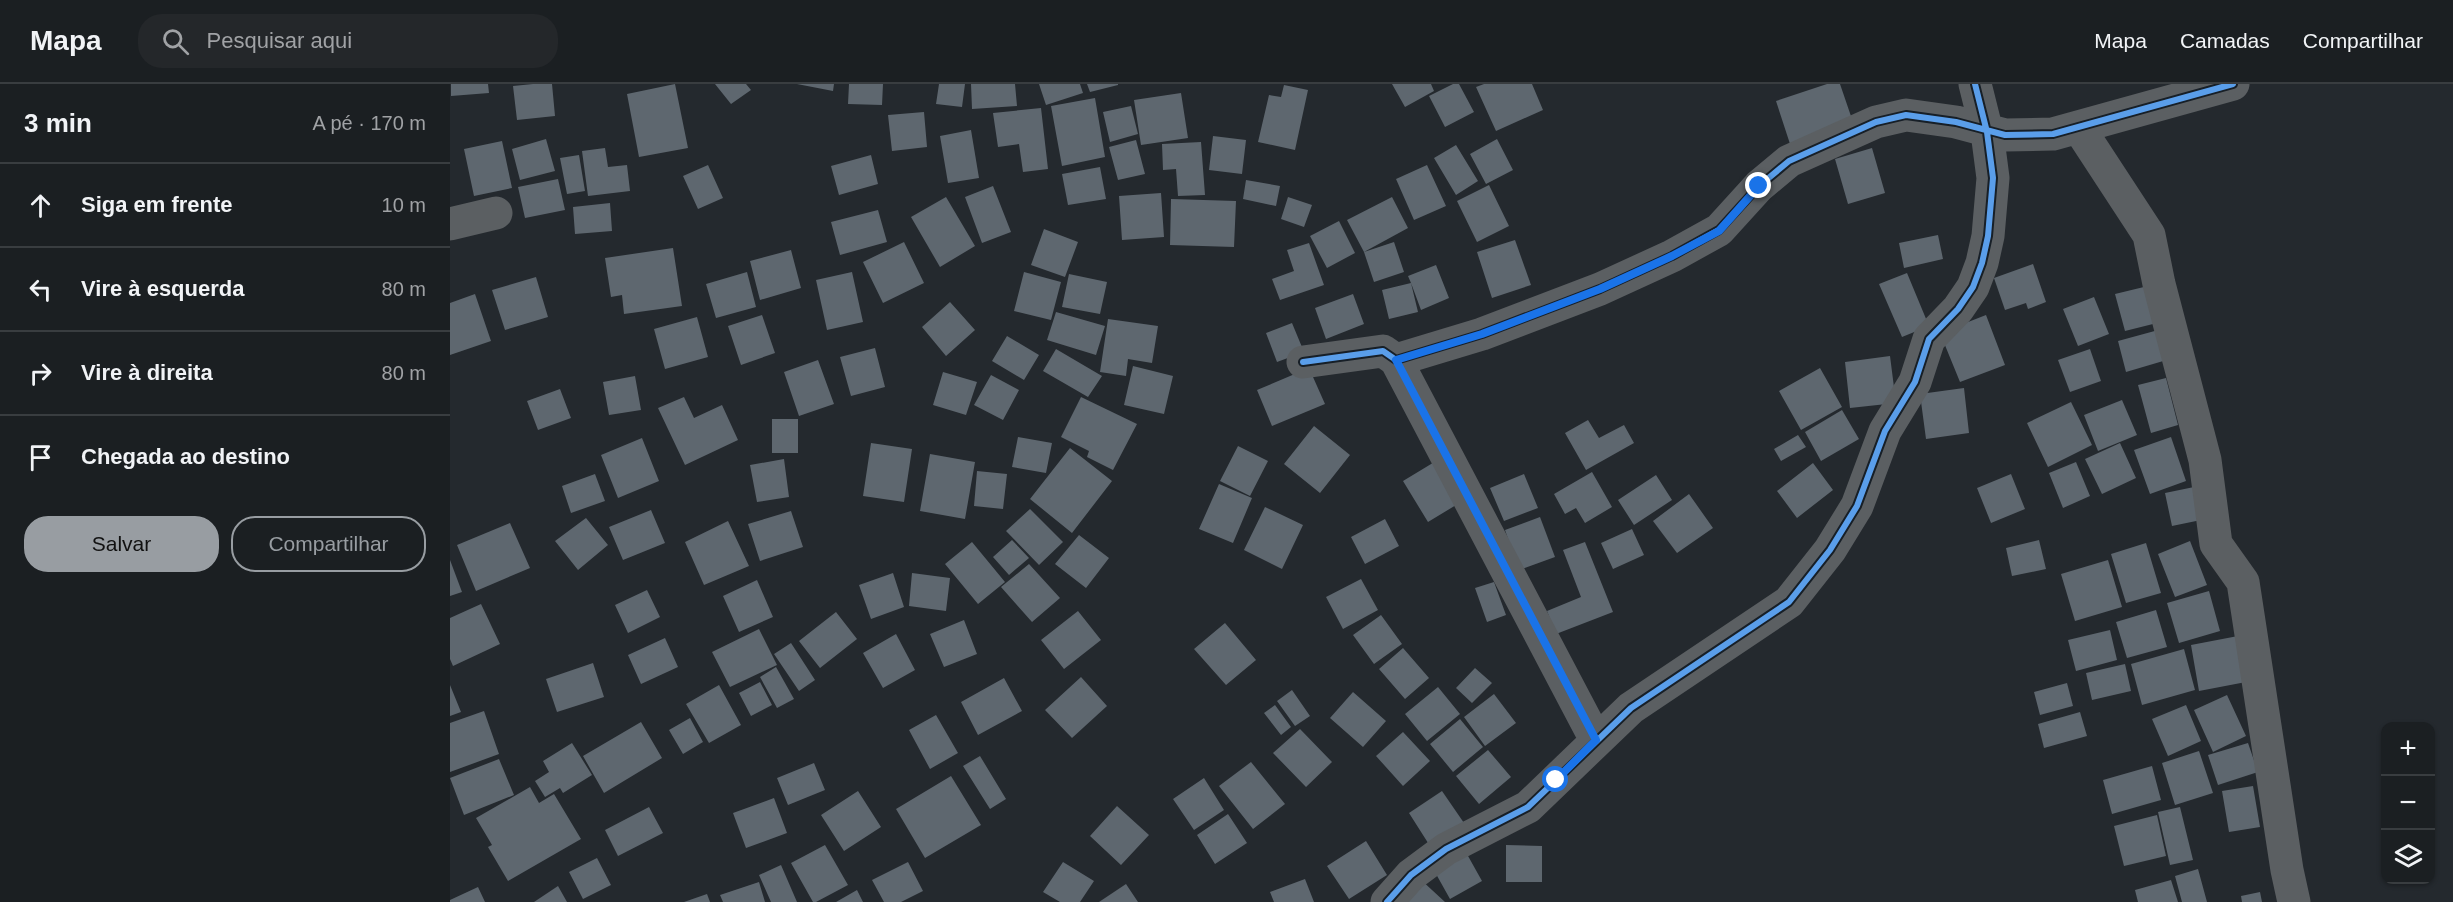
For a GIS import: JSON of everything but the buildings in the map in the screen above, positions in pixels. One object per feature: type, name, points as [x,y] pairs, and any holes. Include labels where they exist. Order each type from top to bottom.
[{"type":"street","points":[[1387,902],[1411,875],[1446,849],[1528,807],[1631,708],[1789,602],[1830,550],[1857,506],[1884,431],[1915,382],[1929,339],[1959,309],[1973,287],[1988,236],[1993,178],[1988,132],[1975,84]]},
{"type":"street","points":[[1396,360],[1482,334],[1600,289],[1672,256],[1719,231],[1759,186],[1790,161],[1834,139],[1876,122],[1906,115],[1932,117],[1988,132],[2022,136],[2054,134],[2233,84]]},
{"type":"street","points":[[2079,128],[2149,235],[2159,284],[2205,460],[2216,544],[2243,582],[2287,870],[2294,902]]},
{"type":"street","points":[[450,224],[496,213]]},
{"type":"street","points":[[1303,363],[1383,351],[1396,360],[1596,740]]},
{"type":"cycle path","points":[[1387,902],[1411,875],[1446,849],[1528,807],[1631,708],[1789,602],[1830,550],[1857,506],[1885,431],[1915,382],[1929,339],[1958,309],[1973,287],[1982,263],[1988,236],[1993,178],[1987,132],[1975,84]]},
{"type":"cycle path","points":[[1303,362],[1383,351],[1396,360],[1482,334],[1600,289],[1672,256],[1719,230],[1759,186],[1789,161],[1876,122],[1906,115],[1956,122],[2005,135],[2053,134],[2233,84]]},
{"type":"route","points":[[1556,780],[1596,740],[1396,360],[1482,334],[1600,289],[1672,256],[1719,231],[1759,186]]}]
